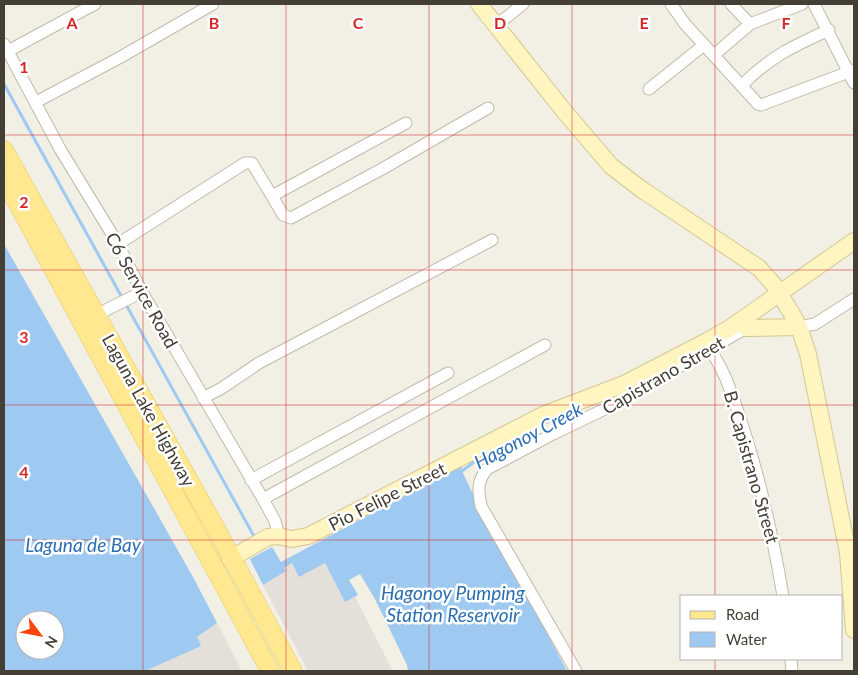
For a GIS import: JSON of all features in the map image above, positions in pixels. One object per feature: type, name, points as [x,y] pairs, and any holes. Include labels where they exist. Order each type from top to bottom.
[{"type":"main road","points":[[479,4],[611,166],[641,189],[756,265],[765,274],[789,308],[808,354],[848,553],[854,630]]},
{"type":"main road","name":"Laguna Lake Highway","points":[[4,150],[96,317],[237,555],[293,671]]},
{"type":"main road","name":"Laguna Lake Highway","points":[[4,182],[96,317],[270,671]]},
{"type":"main road","name":"Pio Felipe Street","points":[[274,536],[292,539],[308,536],[548,425],[624,384],[709,345],[730,328],[789,308],[807,273],[854,241]]},
{"type":"main road","points":[[765,274],[778,278],[807,273]]},
{"type":"main road","points":[[746,328],[789,308]]},
{"type":"main road","points":[[237,555],[274,536]]},
{"type":"street","points":[[6,47],[94,4]]},
{"type":"street","points":[[36,102],[119,58],[213,4]]},
{"type":"street","points":[[497,25],[523,4]]},
{"type":"street","points":[[671,4],[685,24],[742,84],[758,104],[761,105],[851,71]]},
{"type":"street","points":[[731,4],[750,24]]},
{"type":"street","points":[[714,55],[750,24],[802,4]]},
{"type":"street","points":[[814,4],[851,71],[854,83]]},
{"type":"street","points":[[742,84],[760,67],[789,48],[829,30]]},
{"type":"street","points":[[649,89],[704,45]]},
{"type":"street","name":"C6 Service Road","points":[[6,47],[60,148],[118,244],[139,294],[263,500],[275,522],[274,536]]},
{"type":"street","points":[[118,244],[245,162],[252,163],[283,215],[291,218],[382,169],[488,108]]},
{"type":"street","points":[[272,196],[406,123]]},
{"type":"street","points":[[203,398],[227,385],[259,363],[492,240]]},
{"type":"street","points":[[96,317],[139,294]]},
{"type":"street","points":[[789,308],[815,324],[854,299]]},
{"type":"street","name":"Capistrano Street","points":[[709,345],[746,328]]},
{"type":"street","points":[[263,500],[546,345]]},
{"type":"street","name":"B. Capistrano Street","points":[[709,345],[728,382],[750,450],[774,542],[783,595]]},
{"type":"street","points":[[251,480],[448,372]]},
{"type":"street","points":[[548,425],[487,468],[479,482],[481,506],[576,671]]},
{"type":"shaded area","points":[[292,563],[325,563],[345,601],[355,597],[393,671],[308,671],[263,585],[285,571],[284,568]]},
{"type":"shaded area","points":[[217,623],[242,671],[145,671],[200,646],[197,637]]},
{"type":"water","name":"Laguna de Bay","points":[[4,244],[193,577],[217,623],[197,637],[201,646],[145,671],[4,671]]},
{"type":"water","name":"Hagonoy Pumping Station Reservoir","points":[[462,465],[462,471],[471,490],[567,671],[408,671],[407,665],[375,599],[360,574],[349,580],[358,595],[345,602],[325,563],[299,577],[292,563],[284,568],[286,571],[263,585],[250,559],[272,547],[281,562]]},
{"type":"waterway","points":[[4,84],[255,538]]},
{"type":"waterway","name":"Hagonoy Creek","points":[[461,474],[462,471],[478,459],[551,420]]}]
